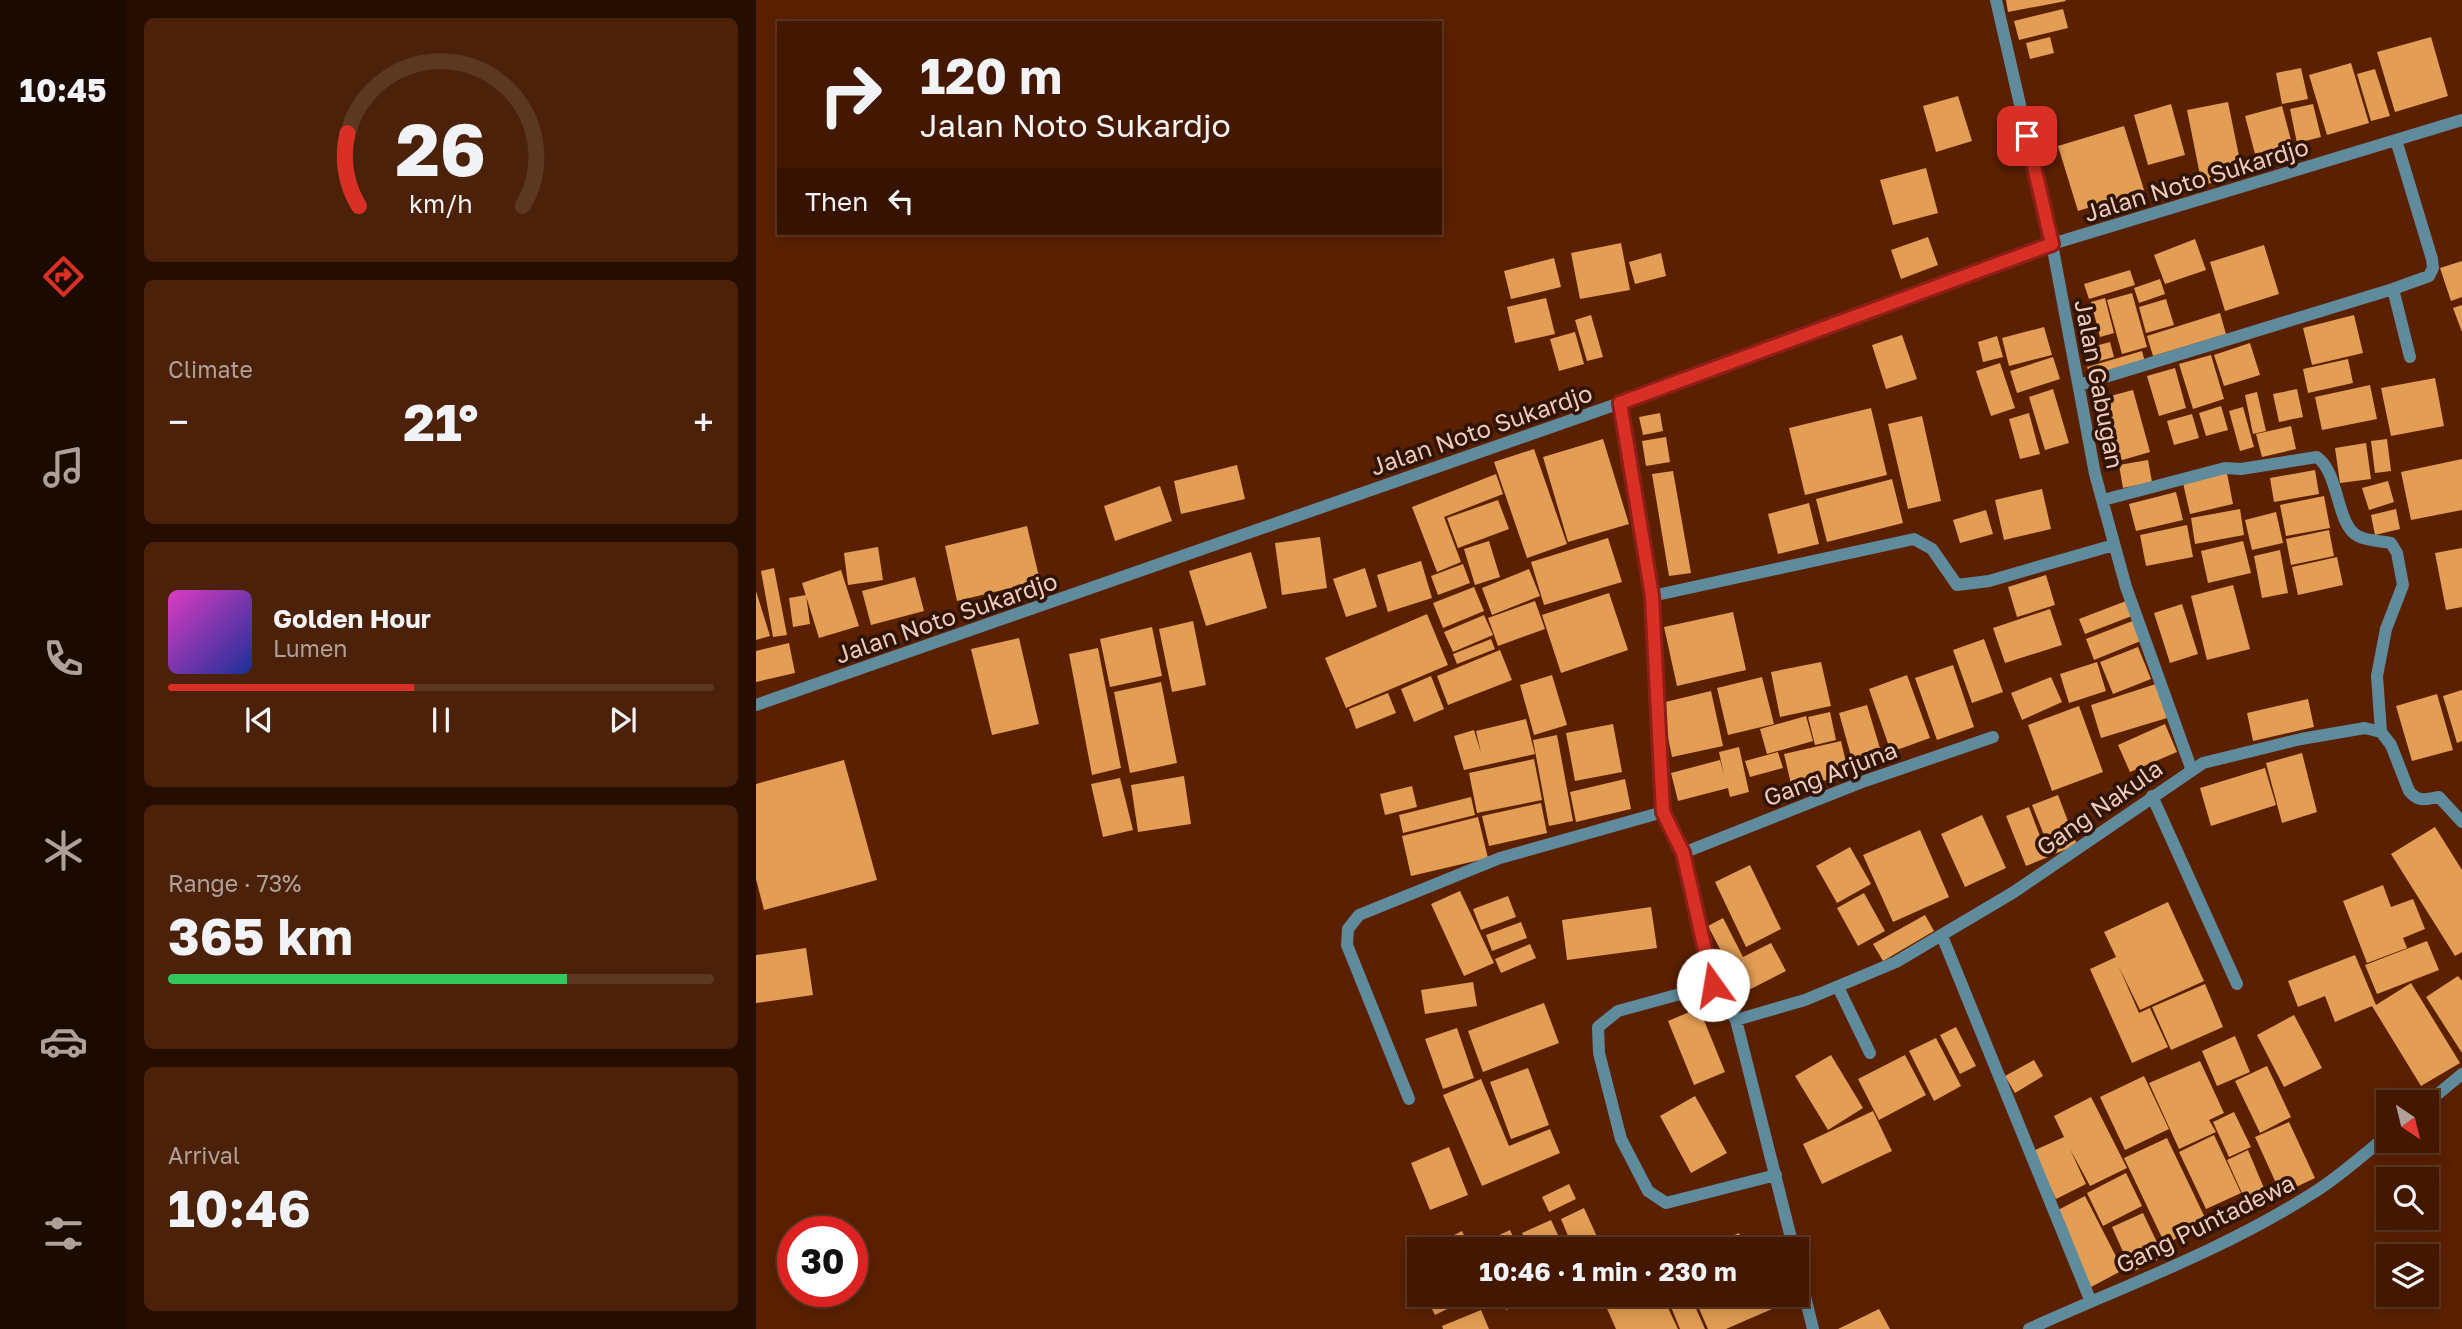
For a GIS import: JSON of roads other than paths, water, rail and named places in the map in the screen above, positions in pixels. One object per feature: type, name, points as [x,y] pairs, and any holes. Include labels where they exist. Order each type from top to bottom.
[{"type":"street","name":"Jalan Gabugan","points":[[1996,0],[2052,244],[2095,474],[2114,545],[2191,768]]},
{"type":"street","name":"Jalan Noto Sukardjo","points":[[756,705],[1620,403],[2052,244],[2462,120]]},
{"type":"street","points":[[2079,385],[2426,277],[2432,268],[2432,259],[2396,140]]},
{"type":"street","points":[[2393,289],[2410,357]]},
{"type":"street","points":[[1620,403],[1652,596],[1663,812],[1683,853],[1713,985],[1736,1020],[1791,1237]]},
{"type":"street","points":[[2103,500],[2225,468],[2241,469],[2317,457],[2326,464],[2348,526],[2356,536],[2391,543],[2397,553],[2403,585],[2386,629],[2377,676],[2381,732],[2391,745],[2409,792],[2422,801],[2439,797],[2462,822]]},
{"type":"street","points":[[1652,596],[1914,539],[1932,549],[1956,585],[1989,581],[2114,545]]},
{"type":"street","name":"Gang Nakula","points":[[1736,1020],[1838,987],[1896,962],[2014,892],[2191,768],[2301,739],[2365,728],[2381,732]]},
{"type":"street","name":"Gang Arjuna","points":[[1683,853],[1865,781],[1993,737]]},
{"type":"street","points":[[2152,796],[2237,984]]},
{"type":"street","points":[[1409,1099],[1347,945],[1348,929],[1359,915],[1500,858],[1663,812]]},
{"type":"street","points":[[1942,936],[2091,1302]]},
{"type":"street","points":[[1713,985],[1618,1011],[1598,1027],[1599,1053],[1621,1139],[1648,1191],[1666,1203],[1776,1175]]},
{"type":"street","points":[[1838,987],[1870,1053]]},
{"type":"street","points":[[2440,1092],[2462,1074]]},
{"type":"street","name":"Gang Puntadewa","points":[[2029,1329],[2170,1268],[2246,1231],[2315,1192],[2376,1145]]},
{"type":"street","points":[[1808,1307],[1813,1329]]}]
